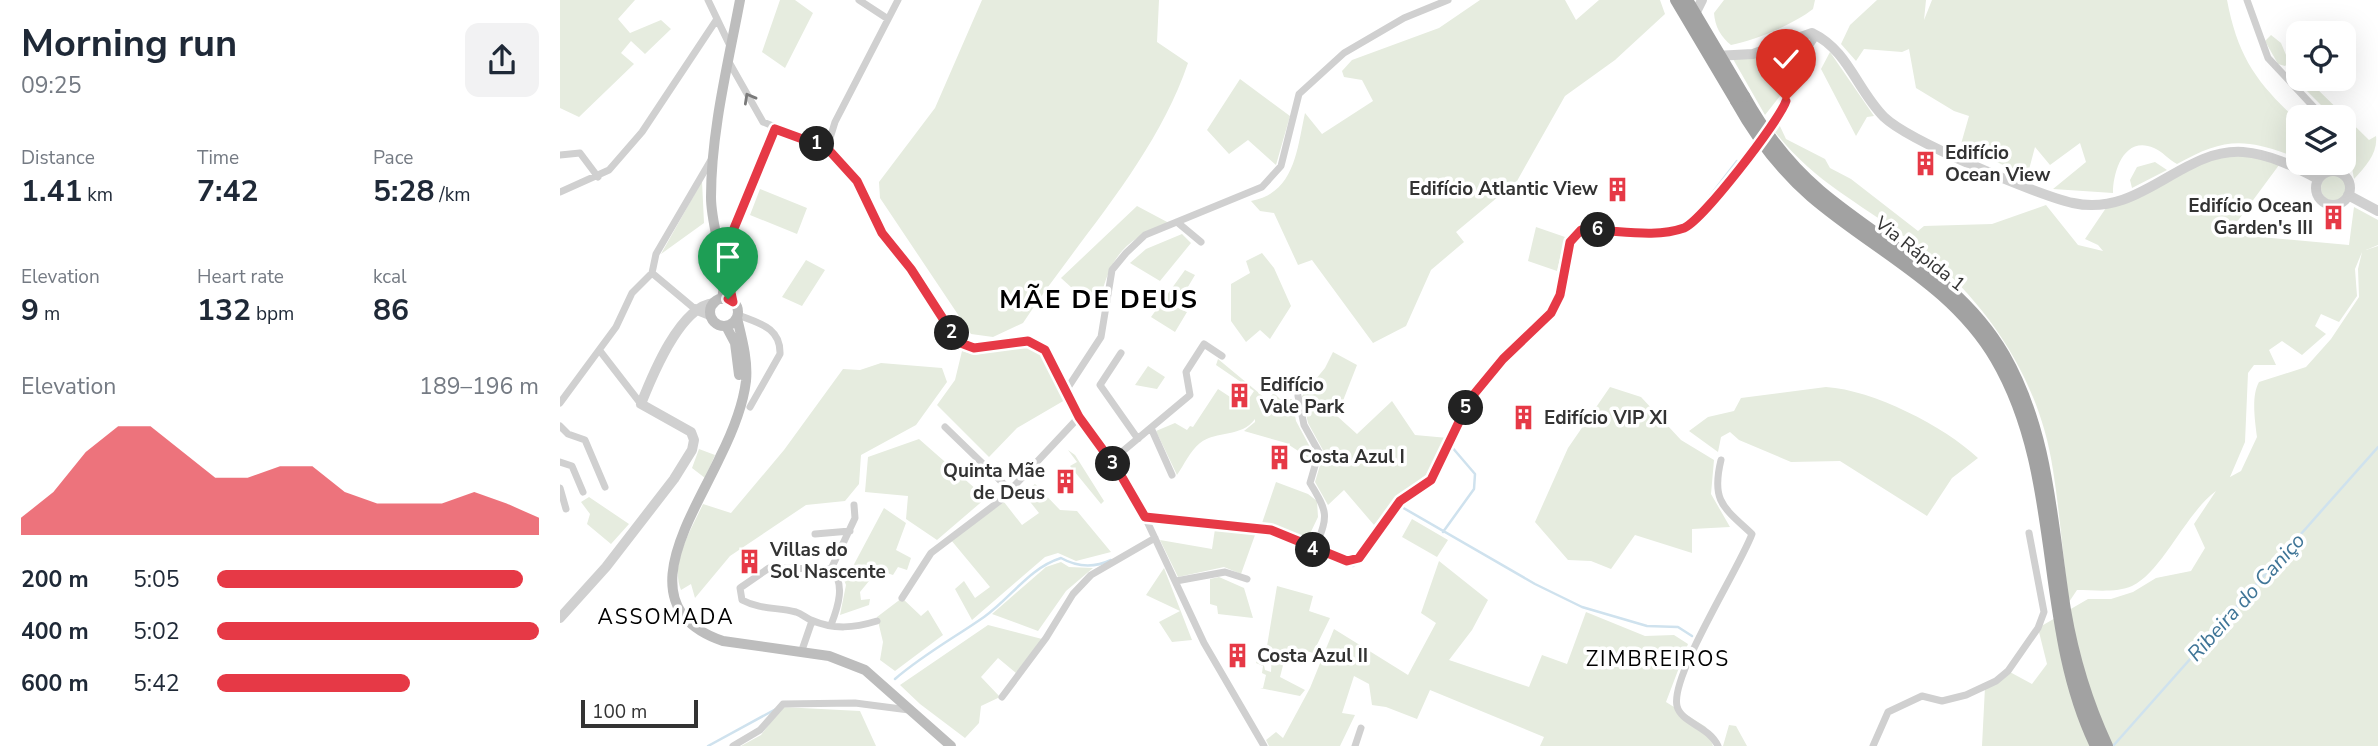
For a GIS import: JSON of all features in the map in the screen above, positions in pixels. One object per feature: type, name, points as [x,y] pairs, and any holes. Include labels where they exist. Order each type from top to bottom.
[{"type":"highway","name":"Via Rápida 1","points":[[1676,0],[1740,99]]},
{"type":"highway","name":"Via Rápida 1","points":[[1687,0],[1763,144],[1797,183],[1827,208],[1935,286],[1968,319],[1995,358],[2014,395],[2032,447],[2072,685],[2096,746]]},
{"type":"highway","name":"Via Rápida 1","points":[[2061,610],[2082,682],[2107,746]]},
{"type":"main road","points":[[740,0],[713,156],[711,201],[724,281],[715,323],[726,326],[735,343],[744,406]]},
{"type":"main road","points":[[717,304],[737,317],[746,356],[744,406],[677,545],[671,576],[676,599],[696,629],[709,636],[723,641],[802,650],[829,656],[865,670],[951,746]]},
{"type":"main road","points":[[726,326],[737,317]]},
{"type":"street","points":[[708,0],[731,49]]},
{"type":"street","points":[[859,0],[888,19]]},
{"type":"street","points":[[827,148],[835,122],[898,0]]},
{"type":"street","points":[[1065,392],[1101,337],[1112,270],[1145,235],[1262,187],[1281,166],[1299,94],[1345,53],[1404,18],[1448,0]]},
{"type":"street","points":[[1702,0],[1694,14],[1692,33],[1696,45],[1707,54],[1720,57],[1752,54],[1807,33],[1817,35],[1844,58],[1873,103],[1890,122],[2046,196],[2077,204],[2117,202],[2147,191],[2200,161],[2221,154],[2243,152],[2287,163],[2318,180]]},
{"type":"street","points":[[2247,0],[2264,51],[2274,66],[2311,105]]},
{"type":"street","points":[[560,192],[610,170],[642,132],[717,19]]},
{"type":"street","points":[[1145,517],[1271,530],[1347,561],[1359,558],[1400,501],[1431,480],[1470,399],[1503,359],[1551,313],[1560,295],[1570,242],[1581,230],[1640,233],[1670,232],[1688,227],[1744,163],[1781,114],[1789,75],[1817,35]]},
{"type":"street","points":[[729,62],[762,122],[827,148],[857,181],[882,233],[911,269],[958,342],[974,348],[1028,341],[1045,350],[1079,417],[1111,461],[1145,517],[1204,643],[1264,746]]},
{"type":"street","points":[[721,251],[775,129]]},
{"type":"street","points":[[560,155],[580,153],[598,177]]},
{"type":"street","points":[[560,403],[600,351],[621,318],[632,293],[653,273],[656,254],[713,156]]},
{"type":"street","points":[[2318,180],[2326,175]]},
{"type":"street","points":[[2318,180],[2318,194],[2329,204],[2341,203],[2348,195],[2349,180],[2343,175]]},
{"type":"street","points":[[2348,195],[2378,211]]},
{"type":"street","points":[[1177,222],[1201,242]]},
{"type":"street","points":[[653,273],[667,288],[683,297],[695,309]]},
{"type":"street","points":[[683,297],[717,304]]},
{"type":"street","points":[[641,404],[656,366],[695,309],[717,304]]},
{"type":"street","points":[[737,317],[770,329],[780,347],[780,354],[744,406]]},
{"type":"street","points":[[1111,461],[1190,396],[1186,372],[1204,344],[1222,356]]},
{"type":"street","points":[[560,618],[606,567],[674,479],[692,450],[694,440],[691,432],[641,404],[600,351]]},
{"type":"street","points":[[1121,353],[1100,384],[1138,439]]},
{"type":"street","points":[[1298,396],[1304,425],[1319,452],[1310,483],[1326,507],[1325,522],[1315,550]]},
{"type":"street","points":[[902,597],[932,553],[1010,491],[1079,417]]},
{"type":"street","points":[[560,426],[568,434],[585,440],[605,486]]},
{"type":"street","points":[[945,427],[1010,491]]},
{"type":"street","points":[[1151,428],[1172,475]]},
{"type":"street","points":[[1718,746],[1711,732],[1683,716],[1677,701],[1695,643],[1742,562],[1752,534],[1723,506],[1715,484],[1721,460]]},
{"type":"street","points":[[560,462],[572,466],[583,492]]},
{"type":"street","points":[[560,488],[566,509]]},
{"type":"street","points":[[831,569],[850,531],[856,513],[854,505]]},
{"type":"street","points":[[815,534],[850,531]]},
{"type":"street","points":[[1873,746],[1888,712],[1922,696],[1942,701],[1966,695],[1996,681],[2008,671],[2038,628],[2044,612],[2029,533]]},
{"type":"street","points":[[1002,697],[1046,638],[1073,594],[1091,575],[1155,538]]},
{"type":"street","points":[[831,625],[841,584],[838,575],[831,569],[769,568],[740,588],[739,597],[755,607],[795,612],[813,621],[831,625],[850,628],[877,621]]},
{"type":"street","points":[[1176,581],[1225,572],[1247,579]]},
{"type":"street","points":[[802,650],[813,621]]},
{"type":"street","points":[[733,746],[760,730],[783,704],[855,703],[909,710]]},
{"type":"street","points":[[1355,746],[1361,728]]},
{"type":"shaded area","points":[[560,0],[635,0],[618,19],[630,33],[661,20],[671,29],[645,54],[631,41],[621,53],[634,64],[579,117],[560,108]]},
{"type":"shaded area","points":[[780,0],[795,0],[813,13],[785,68],[762,52]]},
{"type":"shaded area","points":[[982,0],[1159,0],[1157,42],[1188,63],[1174,99],[1156,133],[1114,197],[1023,323],[993,337],[971,334],[880,198],[879,182],[935,108]]},
{"type":"shaded area","points":[[1480,0],[1565,0],[1576,20],[1599,0],[1660,0],[1665,14],[1615,60],[1565,96],[1517,181],[1456,232],[1464,242],[1431,270],[1406,326],[1373,343],[1312,260],[1298,265],[1274,213],[1260,211],[1251,201],[1277,189],[1292,168],[1305,113],[1322,134],[1373,101],[1362,80],[1344,77],[1342,71],[1352,60],[1439,28]]},
{"type":"shaded area","points":[[1724,0],[1815,0],[1813,9],[1785,26],[1731,45],[1719,31],[1714,13]]},
{"type":"shaded area","points":[[1877,0],[1926,0],[1924,20],[1932,0],[2227,0],[2243,53],[2260,81],[2286,109],[2286,154],[2256,145],[2231,144],[2206,150],[2177,164],[2160,151],[2144,145],[2128,151],[2122,158],[2115,175],[2113,193],[2053,189],[2086,162],[2080,143],[2050,165],[2035,147],[2027,177],[1961,144],[1969,116],[1954,111],[1916,88],[1909,49],[1902,52],[1864,49],[1856,61],[1841,44],[1850,25]]},
{"type":"shaded area","points":[[2271,35],[2281,43],[2286,55],[2285,66],[2278,64],[2265,41]]},
{"type":"shaded area","points":[[1808,39],[1785,68],[1780,96],[1765,115],[1733,59],[1756,58],[1797,40]]},
{"type":"shaded area","points":[[1830,52],[1874,116],[1867,117],[1856,136],[1821,69]]},
{"type":"shaded area","points":[[1240,79],[1290,116],[1276,165],[1248,140],[1229,154],[1207,130]]},
{"type":"shaded area","points":[[2307,91],[2319,91],[2333,105],[2321,105]]},
{"type":"shaded area","points":[[1777,120],[1786,139],[1825,159],[1830,168],[1851,179],[1918,231],[1924,226],[1992,224],[2046,205],[2078,245],[2103,251],[2098,245],[2085,239],[2108,205],[2194,165],[2240,153],[2282,161],[2228,234],[2349,245],[2354,207],[2378,220],[2378,245],[2366,250],[2378,246],[2378,746],[1982,746],[1985,687],[2008,671],[2032,684],[2047,664],[2038,628],[2088,599],[2111,599],[2133,592],[2156,578],[2191,571],[2205,548],[2194,524],[2216,491],[2194,513],[2143,579],[2119,590],[2077,590],[2069,602],[2053,470],[2046,435],[2035,402],[2003,339],[1982,311],[1934,260],[1818,176],[1786,146],[1771,127]],"holes":[[[2362,252],[2358,269],[2359,297],[2331,339],[2306,367],[2259,382],[2254,401],[2257,437],[2241,471],[2230,477],[2245,442],[2248,373],[2254,365],[2276,365],[2269,350],[2282,341],[2302,355],[2326,334],[2315,326],[2321,314],[2339,322],[2357,296],[2355,269]]]},
{"type":"shaded area","points":[[2356,127],[2369,140],[2376,136],[2376,142],[2373,154],[2354,179]]},
{"type":"shaded area","points":[[2155,162],[2167,170],[2132,188],[2130,180],[2137,167]]},
{"type":"shaded area","points":[[2329,176],[2339,176],[2346,183],[2346,193],[2339,200],[2329,200],[2322,193],[2322,183]]},
{"type":"shaded area","points":[[702,181],[704,223],[661,254]]},
{"type":"shaded area","points":[[760,189],[807,208],[797,234],[750,215]]},
{"type":"shaded area","points":[[1137,206],[1169,223],[1142,235],[1123,250],[1110,269],[1101,297],[1083,298],[1061,278]]},
{"type":"shaded area","points":[[1536,227],[1565,237],[1557,271],[1528,261]]},
{"type":"shaded area","points":[[1182,234],[1191,243],[1160,281],[1130,263],[1146,249]]},
{"type":"shaded area","points":[[1262,253],[1274,268],[1291,306],[1270,339],[1260,330],[1246,342],[1231,321],[1231,284],[1250,273],[1246,261]]},
{"type":"shaded area","points":[[806,260],[825,270],[802,306],[782,297]]},
{"type":"shaded area","points":[[1185,270],[1195,275],[1176,307],[1187,312],[1175,332],[1151,317]]},
{"type":"shaded area","points":[[1027,345],[1041,353],[1065,400],[1017,428],[989,457],[937,405],[955,380],[962,351],[975,355]]},
{"type":"shaded area","points":[[1333,352],[1357,365],[1337,416],[1357,434],[1392,401],[1415,435],[1448,438],[1426,475],[1397,497],[1374,525],[1344,490],[1328,505],[1315,482],[1324,452],[1308,423],[1302,396],[1325,368]]},
{"type":"shaded area","points":[[1218,359],[1265,398],[1263,403],[1274,393],[1280,399],[1292,399],[1296,421],[1310,447],[1309,458],[1286,443],[1244,431],[1255,419],[1243,429],[1214,436],[1200,443],[1177,475],[1156,431],[1175,423],[1187,430],[1190,426],[1193,427],[1218,389],[1244,406],[1254,391],[1216,365]]},
{"type":"shaded area","points":[[881,363],[942,368],[947,382],[916,425],[861,455],[859,484],[845,501],[806,505],[730,556],[695,598],[691,584],[681,590],[678,580],[680,558],[703,504],[731,513],[784,450],[843,369],[860,370]]},
{"type":"shaded area","points":[[1148,366],[1165,377],[1157,389],[1135,385]]},
{"type":"shaded area","points":[[1610,387],[1641,397],[1681,440],[1714,460],[1711,494],[1730,527],[1692,529],[1692,553],[1635,535],[1611,569],[1591,561],[1568,560],[1535,522],[1568,448]]},
{"type":"shaded area","points":[[1826,387],[1886,402],[1947,434],[1978,458],[1952,478],[1927,516],[1840,461],[1791,462],[1739,440],[1730,432],[1721,437],[1718,452],[1689,431],[1708,417],[1734,411],[1741,398]]},
{"type":"shaded area","points":[[919,439],[986,498],[937,540],[906,519],[908,496],[865,492],[868,457]]},
{"type":"shaded area","points":[[699,449],[715,455],[705,478],[692,468]]},
{"type":"shaded area","points":[[1068,450],[1075,455],[1104,501],[1101,504],[1070,466],[1077,462]]},
{"type":"shaded area","points":[[1276,482],[1308,494],[1317,501],[1318,517],[1307,540],[1262,523]]},
{"type":"shaded area","points":[[1035,484],[1060,510],[1077,511],[1111,552],[1076,561],[1058,553],[1045,557],[972,620],[955,589],[964,581],[975,598],[990,587],[951,540],[1004,502],[1022,525],[1039,513],[1023,493]]},
{"type":"shaded area","points":[[589,497],[629,524],[611,544],[587,524],[590,514],[581,502]]},
{"type":"shaded area","points":[[884,508],[906,523],[896,550],[911,558],[907,570],[898,567],[893,575],[878,570],[860,592],[861,600],[870,599],[869,605],[840,615],[846,585],[842,575],[851,570]]},
{"type":"shaded area","points":[[1412,519],[1448,540],[1437,557],[1402,537]]},
{"type":"shaded area","points":[[1215,529],[1255,535],[1241,574],[1224,567],[1178,577],[1160,540],[1212,549]]},
{"type":"shaded area","points":[[1439,561],[1488,600],[1472,630],[1449,660],[1529,687],[1542,655],[1567,664],[1586,612],[1645,636],[1674,635],[1688,644],[1666,702],[1706,727],[1713,746],[1540,746],[1544,737],[1430,690],[1417,719],[1386,707],[1372,705],[1369,684],[1354,676],[1342,713],[1355,715],[1340,746],[1269,746],[1266,740],[1276,732],[1283,738],[1310,688],[1334,629],[1408,675],[1436,623],[1421,613]]},
{"type":"shaded area","points":[[1061,562],[1069,567],[1093,568],[1066,591],[1038,631],[992,614],[1046,567]]},
{"type":"shaded area","points":[[1164,568],[1192,640],[1172,642],[1159,622],[1180,611],[1146,595]]},
{"type":"shaded area","points":[[1219,577],[1244,588],[1253,618],[1218,614],[1217,606],[1210,604],[1210,579]]},
{"type":"shaded area","points":[[1277,586],[1313,596],[1309,611],[1330,618],[1313,653],[1288,646],[1280,677],[1305,690],[1300,696],[1260,688],[1263,688],[1266,675],[1262,673],[1263,666],[1256,663],[1261,651],[1265,670],[1271,672],[1272,654],[1266,652]]},
{"type":"shaded area","points":[[902,598],[921,616],[928,610],[943,635],[895,671],[880,660],[883,642],[877,617]]},
{"type":"shaded area","points":[[988,625],[1042,639],[1016,673],[998,658],[981,677],[1000,697],[981,706],[979,723],[965,738],[900,685]]},
{"type":"shaded area","points":[[782,707],[860,711],[876,746],[741,746],[761,735]]},
{"type":"shaded area","points":[[1729,725],[1736,726],[1747,746],[1723,746]]},
{"type":"waterway","points":[[1707,206],[1710,196],[1737,161]]},
{"type":"waterway","points":[[1443,532],[1474,489],[1475,474],[1451,446]]},
{"type":"waterway","name":"Ribeira do Caniço","points":[[2113,746],[2378,447]]},
{"type":"waterway","points":[[1400,506],[1535,584],[1582,607],[1647,626],[1678,627],[1692,636]]},
{"type":"waterway","points":[[1241,530],[1277,536],[1340,562]]},
{"type":"waterway","points":[[1347,564],[1353,566],[1363,560],[1372,546]]},
{"type":"waterway","points":[[895,679],[984,617],[1039,569],[1061,558],[1079,565],[1111,560]]},
{"type":"waterway","points":[[708,746],[776,709]]},
{"type":"place","name":"Edifício Ocean View","points":[[1925,164]]},
{"type":"place","name":"Edifício Atlantic View","points":[[1618,189]]},
{"type":"place","name":"Edifício Ocean Garden's III","points":[[2333,217]]},
{"type":"place","name":"Edifício Vale Park","points":[[1240,396]]},
{"type":"place","name":"Edifício VIP XI","points":[[1524,418]]},
{"type":"place","name":"Costa Azul I","points":[[1279,457]]},
{"type":"place","name":"Quinta Mãe de Deus","points":[[1065,482]]},
{"type":"place","name":"Villas do Sol Nascente","points":[[750,561]]},
{"type":"place","name":"Costa Azul II","points":[[1237,656]]},
{"type":"district","name":"MÃE DE DEUS","points":[[1099,299]]},
{"type":"district","name":"ASSOMADA","points":[[666,617]]},
{"type":"district","name":"ZIMBREIROS","points":[[1658,659]]},
{"type":"route","points":[[728,299],[733,302],[723,255],[775,129],[827,148],[857,181],[882,233],[911,269],[958,342],[974,348],[1028,341],[1045,350],[1079,417],[1119,472],[1145,517],[1271,530],[1347,561],[1359,558],[1400,501],[1431,480],[1470,399],[1503,359],[1551,313],[1560,295],[1570,242],[1581,230],[1614,229],[1640,233],[1670,232],[1688,227],[1744,163],[1781,114],[1786,101]]}]
